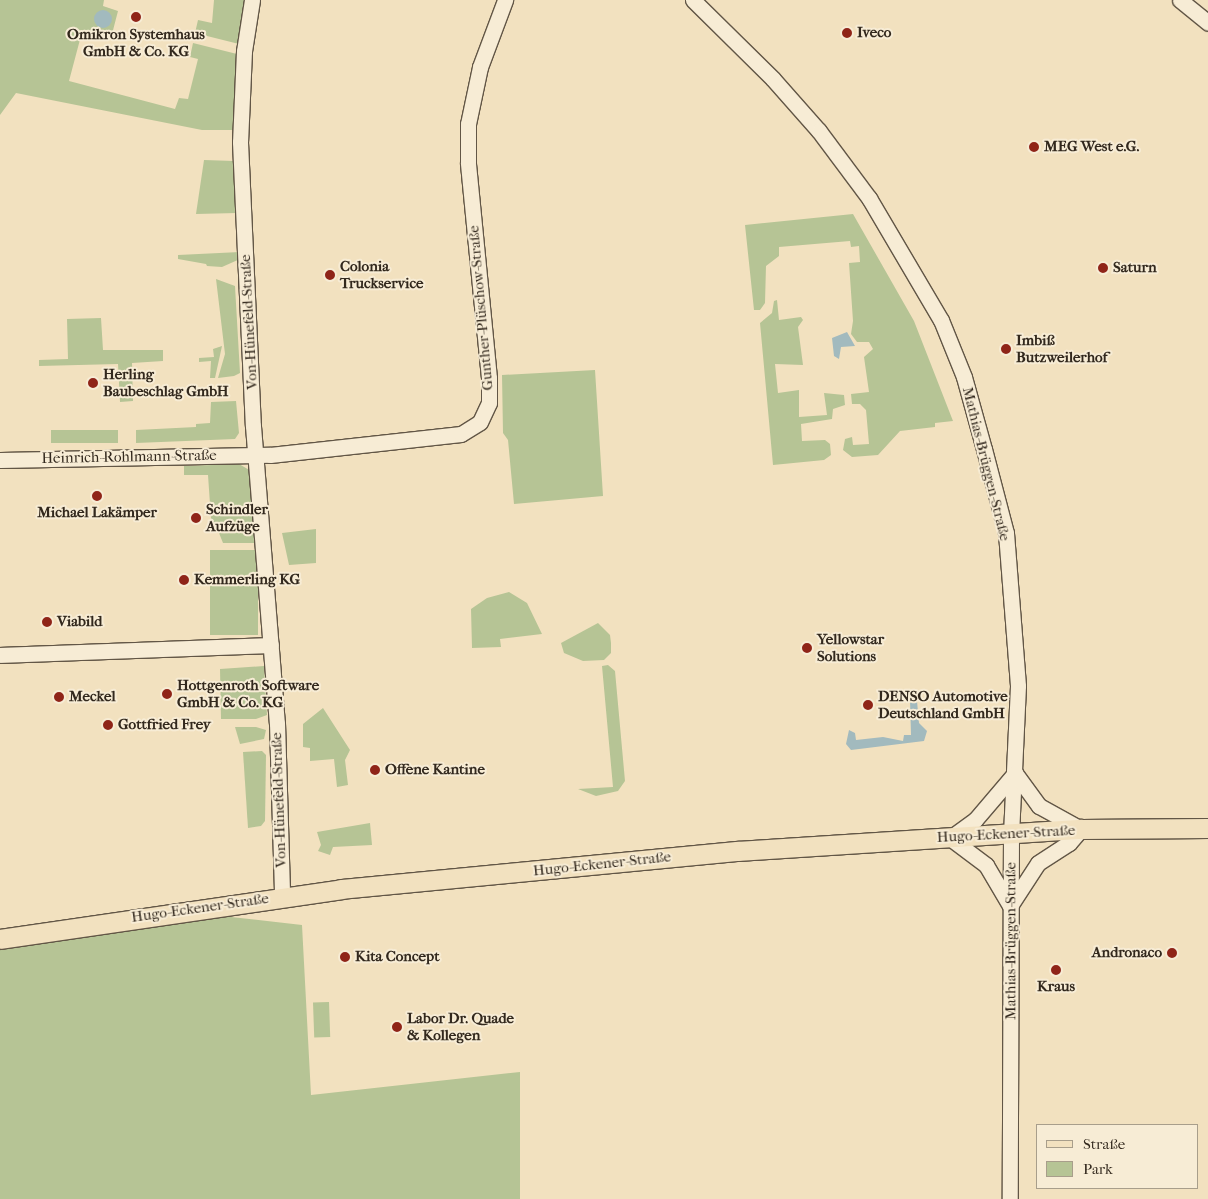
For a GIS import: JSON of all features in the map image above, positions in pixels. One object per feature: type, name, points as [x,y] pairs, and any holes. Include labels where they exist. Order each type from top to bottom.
[{"type":"main road","name":"Hugo-Eckener-Straße","points":[[0,939],[282,896],[737,851],[1011,833],[1208,828]]},
{"type":"street","name":"Von-Hünefeld-Straße","points":[[252,0],[244,51],[240,142],[253,426],[257,454],[271,645],[282,896]]},
{"type":"street","name":"Gunther-Plüschow-Straße","points":[[257,454],[270,455],[461,434],[471,430],[487,413],[489,378],[468,162],[468,124],[480,67],[505,0]]},
{"type":"street","name":"Mathias-Brüggen-Straße","points":[[693,0],[773,79],[850,170],[903,251],[941,320],[964,377],[1006,533],[1018,686],[1011,833],[1010,1199]]},
{"type":"street","points":[[1180,0],[1208,22]]},
{"type":"street","name":"Heinrich-Rohlmann-Straße","points":[[0,460],[257,454]]},
{"type":"street","points":[[0,655],[271,645]]},
{"type":"street","points":[[1015,773],[1039,806],[1081,830],[1069,843],[1038,863],[1010,906],[986,865],[950,838],[975,820],[1015,773]]},
{"type":"green space","points":[[0,0],[104,0],[103,6],[118,11],[111,38],[82,32],[69,81],[175,109],[179,98],[188,99],[198,59],[190,57],[193,43],[237,54],[234,130],[202,130],[16,93],[0,115]]},
{"type":"green space","points":[[214,0],[245,0],[239,44],[195,33],[198,20],[212,23]]},
{"type":"green space","points":[[204,160],[234,161],[237,213],[196,214]]},
{"type":"green space","points":[[853,214],[914,321],[953,421],[935,423],[935,427],[900,431],[878,455],[852,457],[843,450],[845,439],[852,437],[853,445],[869,444],[866,410],[860,404],[852,404],[851,394],[869,392],[864,357],[873,349],[869,342],[857,342],[851,334],[853,321],[849,263],[860,262],[859,246],[851,247],[850,241],[779,247],[779,256],[766,266],[765,303],[760,310],[754,310],[745,225]]},
{"type":"green space","points":[[240,252],[240,259],[222,267],[207,266],[206,264],[178,259],[178,255]]},
{"type":"green space","points":[[216,279],[235,286],[240,373],[234,376],[218,378],[225,354]]},
{"type":"green space","points":[[777,300],[779,320],[801,317],[803,320],[798,327],[803,365],[775,364],[778,393],[799,390],[799,417],[827,415],[824,393],[844,395],[845,405],[833,409],[832,419],[801,424],[802,441],[825,440],[830,444],[831,455],[824,460],[773,465],[760,323],[772,313],[774,301]]},
{"type":"green space","points":[[101,318],[103,350],[163,350],[163,361],[132,363],[133,401],[120,402],[118,364],[39,366],[39,360],[68,359],[67,319]]},
{"type":"green space","points":[[222,346],[215,378],[210,378],[211,361],[199,362],[199,358],[214,357],[213,349]]},
{"type":"green space","points":[[595,370],[603,496],[514,504],[508,440],[503,433],[502,375]]},
{"type":"green space","points":[[236,401],[239,433],[235,439],[136,443],[136,430],[196,427],[196,424],[210,423],[211,402]]},
{"type":"green space","points":[[51,430],[118,430],[118,443],[51,443]]},
{"type":"green space","points":[[239,464],[251,471],[259,543],[223,543],[219,533],[212,533],[208,475],[184,475],[184,466]]},
{"type":"green space","points":[[316,529],[316,563],[289,565],[282,533]]},
{"type":"green space","points":[[210,550],[258,550],[258,635],[210,635]]},
{"type":"green space","points":[[509,592],[527,603],[542,634],[500,639],[501,647],[472,648],[471,609],[487,598]]},
{"type":"green space","points":[[598,623],[610,635],[611,653],[604,660],[583,661],[564,653],[561,643]]},
{"type":"green space","points":[[608,665],[615,671],[625,781],[618,791],[596,796],[578,789],[613,787],[602,666]]},
{"type":"green space","points":[[264,666],[267,715],[256,719],[221,719],[220,669]]},
{"type":"green space","points":[[323,708],[350,750],[345,760],[348,785],[337,787],[334,759],[310,761],[310,748],[303,747],[303,724]]},
{"type":"green space","points":[[235,727],[256,727],[266,730],[264,739],[240,744]]},
{"type":"green space","points":[[262,751],[266,755],[265,821],[261,826],[248,828],[243,752]]},
{"type":"green space","points":[[370,823],[372,845],[333,847],[330,855],[318,851],[321,845],[317,832]]},
{"type":"green space","points":[[213,915],[302,925],[311,1095],[520,1072],[520,1199],[0,1199],[0,947],[120,928],[181,924]]},
{"type":"green space","points":[[329,1002],[330,1037],[314,1038],[313,1003]]},
{"type":"water","points":[[103,10],[109,13],[112,19],[109,25],[103,28],[97,25],[94,19],[97,13]]},
{"type":"water","points":[[847,332],[855,346],[841,347],[839,359],[834,356],[832,338]]},
{"type":"water","points":[[910,700],[917,701],[919,723],[927,731],[924,741],[851,750],[846,744],[849,730],[855,733],[856,740],[883,737],[903,741],[904,735],[911,735]]},
{"type":"place","name":"Omikron Systemhaus GmbH & Co. KG","points":[[136,17]]},
{"type":"place","name":"Iveco","points":[[847,33]]},
{"type":"place","name":"MEG West e.G.","points":[[1034,147]]},
{"type":"place","name":"Saturn","points":[[1103,268]]},
{"type":"place","name":"Colonia Truckservice","points":[[330,275]]},
{"type":"place","name":"Imbiß Butzweilerhof","points":[[1006,349]]},
{"type":"place","name":"Herling Baubeschlag GmbH","points":[[93,383]]},
{"type":"place","name":"Michael Lakämper","points":[[97,496]]},
{"type":"place","name":"Schindler Aufzüge","points":[[196,518]]},
{"type":"place","name":"Kemmerling KG","points":[[184,580]]},
{"type":"place","name":"Viabild","points":[[47,622]]},
{"type":"place","name":"Yellowstar Solutions","points":[[807,648]]},
{"type":"place","name":"Hottgenroth Software GmbH & Co. KG","points":[[167,694]]},
{"type":"place","name":"Meckel","points":[[59,697]]},
{"type":"place","name":"DENSO Automotive Deutschland GmbH","points":[[868,705]]},
{"type":"place","name":"Gottfried Frey","points":[[108,725]]},
{"type":"place","name":"Offene Kantine","points":[[375,770]]},
{"type":"place","name":"Andronaco","points":[[1172,953]]},
{"type":"place","name":"Kita Concept","points":[[345,957]]},
{"type":"place","name":"Kraus","points":[[1056,970]]},
{"type":"place","name":"Labor Dr. Quade & Kollegen","points":[[397,1027]]}]
